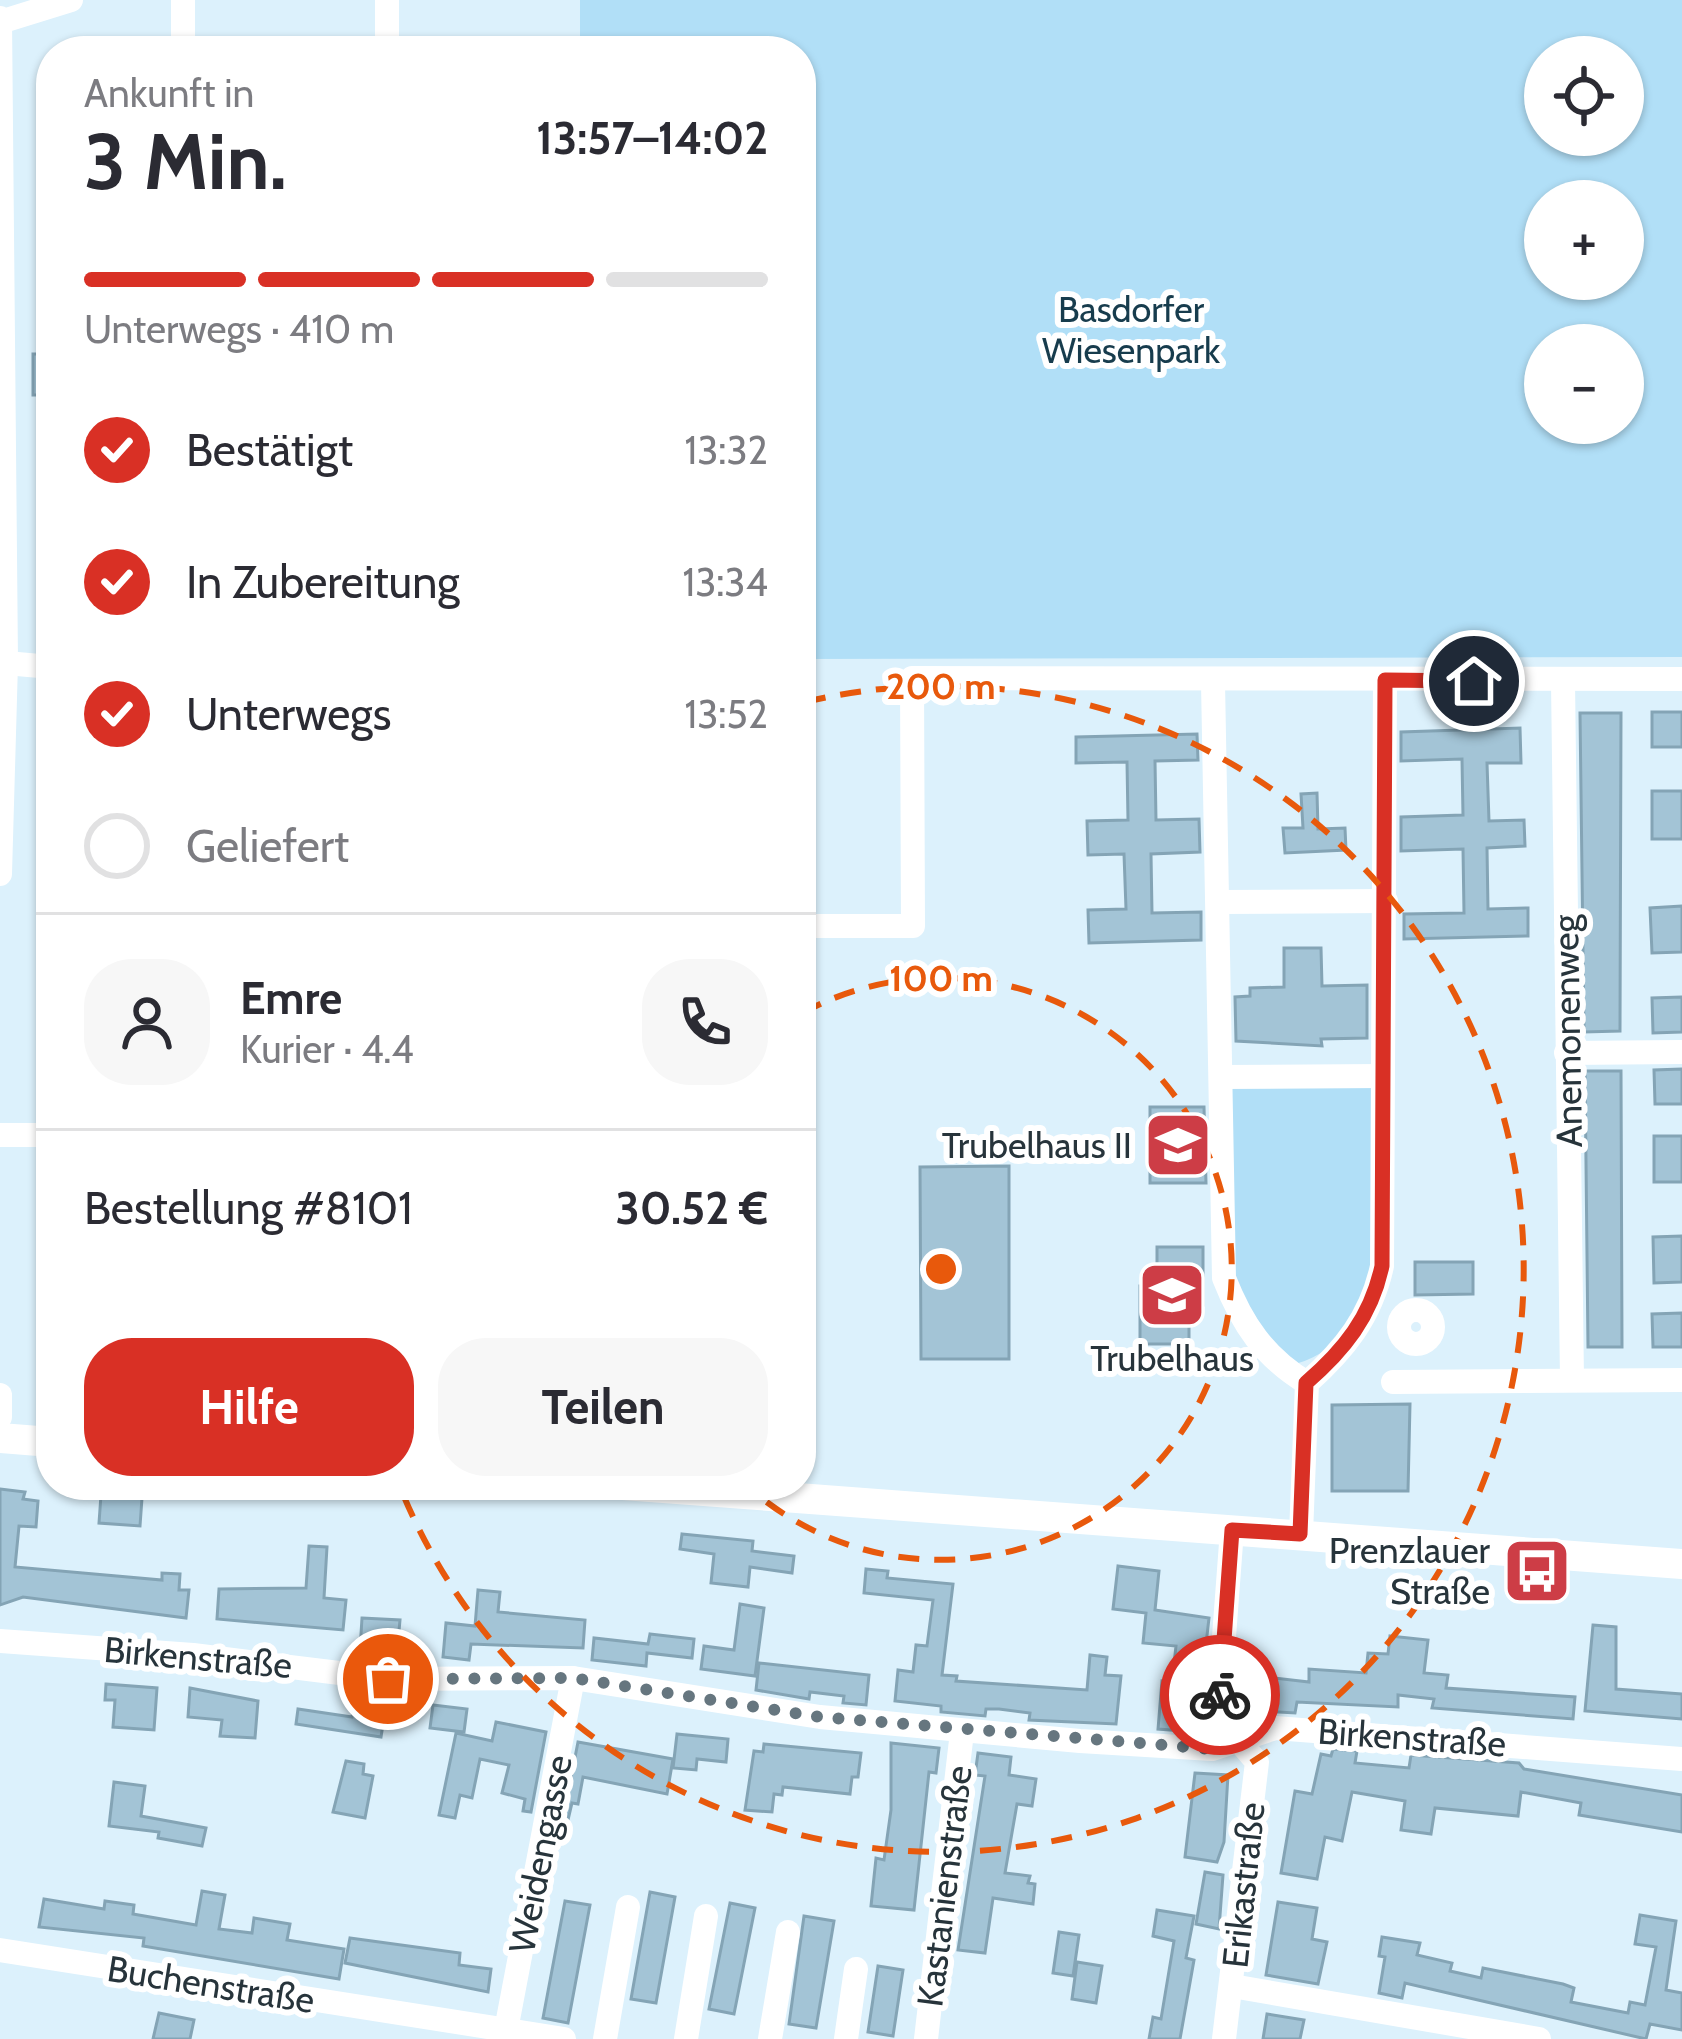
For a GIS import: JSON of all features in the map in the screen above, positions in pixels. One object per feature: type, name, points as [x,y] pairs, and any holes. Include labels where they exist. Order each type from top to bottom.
[{"type":"main road","points":[[0,1438],[36,1441]]},
{"type":"main road","points":[[816,1498],[1682,1564]]},
{"type":"street","points":[[0,874],[5,663],[0,21],[71,0]]},
{"type":"street","points":[[183,0],[184,36]]},
{"type":"street","points":[[387,0],[387,36]]},
{"type":"street","points":[[5,663],[36,666]]},
{"type":"street","points":[[816,926],[913,926],[912,678],[1214,682],[1682,679]]},
{"type":"street","points":[[1300,1534],[1306,1383],[1345,1349],[1376,1294],[1382,1266],[1385,680]]},
{"type":"street","name":"Anemonenweg","points":[[1563,681],[1572,1380]]},
{"type":"street","points":[[1214,682],[1224,1278],[1253,1337],[1278,1366],[1306,1383]]},
{"type":"street","points":[[1220,902],[1386,901]]},
{"type":"street","points":[[1566,1053],[1682,1052]]},
{"type":"street","points":[[1221,1065],[1383,1076]]},
{"type":"street","points":[[0,1136],[36,1135]]},
{"type":"street","points":[[1361,1322],[1399,1324]]},
{"type":"street","points":[[1393,1382],[1682,1380]]},
{"type":"street","points":[[0,1395],[0,1417]]},
{"type":"street","name":"Erikastraße","points":[[1224,2039],[1257,1762],[1218,1717],[1232,1530]]},
{"type":"street","name":"Birkenstraße","points":[[0,1641],[193,1655],[388,1679],[573,1678],[694,1701],[962,1732],[1212,1749],[1275,1728],[1682,1759]]},
{"type":"street","name":"Weidengasse","points":[[506,2030],[573,1678]]},
{"type":"street","name":"Kastanienstraße","points":[[926,2039],[962,1732]]},
{"type":"street","points":[[605,2039],[628,1907]]},
{"type":"street","points":[[686,2039],[706,1916]]},
{"type":"street","points":[[770,2039],[788,1932]]},
{"type":"street","name":"Buchenstraße","points":[[0,1951],[564,2039]]},
{"type":"street","points":[[846,2039],[856,1969]]},
{"type":"street","points":[[1232,1986],[1539,2039]]},
{"type":"green space","name":"Basdorfer Wiesenpark","points":[[580,0],[1682,0],[1682,657],[816,659],[816,36],[580,36]]},
{"type":"green space","points":[[1229,1087],[1375,1088],[1377,1209],[1365,1292],[1349,1326],[1323,1351],[1287,1366],[1230,1277]]},
{"type":"building","points":[[33,354],[36,354],[36,395]]},
{"type":"building","points":[[1652,712],[1682,712],[1682,747],[1652,747]]},
{"type":"building","points":[[1580,713],[1621,713],[1620,1031],[1584,1032]]},
{"type":"building","points":[[1520,728],[1521,763],[1487,763],[1489,821],[1524,820],[1525,846],[1487,848],[1488,909],[1528,908],[1528,936],[1404,939],[1404,914],[1464,913],[1463,849],[1401,851],[1401,817],[1463,815],[1462,759],[1401,761],[1401,732]]},
{"type":"building","points":[[1197,734],[1198,760],[1155,761],[1156,820],[1199,819],[1200,852],[1151,854],[1152,913],[1201,912],[1201,940],[1089,943],[1088,910],[1126,909],[1124,854],[1088,855],[1087,821],[1128,820],[1127,762],[1076,763],[1076,737]]},
{"type":"building","points":[[1652,791],[1682,791],[1682,839],[1652,839]]},
{"type":"building","points":[[1317,793],[1318,829],[1345,828],[1346,850],[1285,853],[1283,828],[1303,828],[1301,794]]},
{"type":"building","points":[[1682,906],[1682,952],[1652,953],[1650,908]]},
{"type":"building","points":[[1284,948],[1321,948],[1322,986],[1367,985],[1367,1038],[1321,1039],[1322,1046],[1236,1041],[1235,997],[1250,996],[1250,988],[1284,987]]},
{"type":"building","points":[[1682,997],[1682,1032],[1653,1033],[1652,998]]},
{"type":"building","points":[[1682,1069],[1682,1104],[1655,1104],[1654,1070]]},
{"type":"building","points":[[1585,1071],[1621,1071],[1622,1347],[1588,1347]]},
{"type":"building","name":"Trubelhaus II","points":[[1150,1107],[1204,1107],[1206,1183],[1150,1183]]},
{"type":"building","points":[[1654,1136],[1682,1136],[1682,1182],[1654,1182]]},
{"type":"building","points":[[1009,1166],[1009,1359],[921,1359],[920,1167]]},
{"type":"building","points":[[1682,1236],[1682,1282],[1654,1283],[1653,1237]]},
{"type":"building","name":"Trubelhaus","points":[[1157,1247],[1203,1247],[1203,1305],[1189,1305],[1189,1344],[1140,1344],[1140,1286],[1157,1286]]},
{"type":"building","points":[[1415,1262],[1473,1262],[1473,1294],[1415,1295]]},
{"type":"building","points":[[1682,1313],[1682,1347],[1653,1347],[1652,1314]]},
{"type":"building","points":[[1410,1404],[1408,1491],[1332,1491],[1332,1405]]},
{"type":"building","points":[[0,1489],[25,1492],[23,1499],[38,1501],[36,1527],[19,1526],[15,1567],[162,1580],[162,1573],[180,1574],[179,1590],[189,1590],[186,1618],[23,1597],[0,1605]]},
{"type":"building","points":[[101,1500],[142,1500],[140,1526],[99,1523]]},
{"type":"building","points":[[682,1534],[753,1541],[752,1551],[794,1556],[792,1573],[750,1567],[748,1587],[711,1583],[714,1554],[680,1549]]},
{"type":"building","points":[[309,1546],[327,1547],[324,1598],[346,1600],[343,1630],[217,1619],[219,1589],[306,1588]]},
{"type":"building","points":[[1118,1566],[1159,1571],[1155,1610],[1209,1618],[1196,1732],[1158,1729],[1162,1681],[1172,1682],[1176,1646],[1143,1643],[1146,1613],[1113,1609]]},
{"type":"building","points":[[866,1569],[888,1571],[887,1578],[953,1584],[942,1675],[957,1676],[956,1681],[1087,1690],[1090,1655],[1107,1657],[1105,1675],[1121,1676],[1116,1724],[1029,1720],[1030,1713],[999,1709],[986,1709],[985,1716],[941,1712],[941,1706],[895,1701],[898,1670],[913,1672],[916,1645],[927,1646],[933,1600],[864,1593]]},
{"type":"building","points":[[478,1590],[500,1592],[498,1612],[585,1620],[583,1648],[471,1644],[469,1660],[443,1657],[446,1623],[475,1626]]},
{"type":"building","points":[[740,1604],[764,1608],[755,1676],[701,1669],[704,1646],[734,1650]]},
{"type":"building","points":[[362,1618],[400,1620],[397,1653],[360,1650]]},
{"type":"building","points":[[1593,1625],[1616,1627],[1616,1689],[1682,1694],[1682,1719],[1585,1711]]},
{"type":"building","points":[[650,1634],[694,1639],[692,1658],[647,1653],[646,1666],[592,1660],[594,1638],[648,1644]]},
{"type":"building","points":[[1390,1636],[1428,1640],[1424,1673],[1448,1675],[1446,1688],[1575,1697],[1573,1719],[1432,1708],[1434,1699],[1398,1695],[1398,1707],[1297,1702],[1295,1713],[1241,1710],[1244,1686],[1256,1687],[1257,1676],[1309,1682],[1309,1669],[1366,1673],[1368,1653],[1388,1654]]},
{"type":"building","points":[[759,1663],[869,1675],[866,1705],[843,1703],[844,1696],[810,1692],[809,1699],[756,1690]]},
{"type":"building","points":[[106,1684],[157,1688],[154,1730],[113,1727],[115,1700],[105,1700]]},
{"type":"building","points":[[190,1688],[258,1701],[255,1738],[220,1736],[222,1720],[188,1717]]},
{"type":"building","points":[[355,1701],[386,1705],[381,1737],[296,1724],[298,1709],[352,1717]]},
{"type":"building","points":[[433,1705],[467,1709],[464,1732],[430,1728]]},
{"type":"building","points":[[496,1722],[546,1732],[531,1812],[523,1811],[525,1799],[502,1793],[509,1765],[480,1759],[472,1798],[460,1795],[455,1818],[439,1815],[456,1733],[492,1741]]},
{"type":"building","points":[[677,1734],[728,1739],[726,1762],[697,1759],[696,1770],[673,1768]]},
{"type":"building","points":[[578,1742],[673,1759],[667,1794],[583,1777],[578,1804],[572,1803],[568,1820],[563,1819]]},
{"type":"building","points":[[891,1743],[939,1748],[936,1773],[929,1772],[914,1910],[871,1906],[876,1858],[884,1860],[891,1810]]},
{"type":"building","points":[[764,1744],[861,1753],[858,1777],[852,1777],[850,1794],[783,1787],[782,1795],[774,1794],[772,1812],[745,1810],[754,1751],[763,1752]]},
{"type":"building","points":[[1333,1749],[1357,1751],[1355,1763],[1409,1768],[1411,1755],[1519,1763],[1524,1769],[1682,1795],[1682,1832],[1579,1815],[1581,1803],[1521,1792],[1518,1816],[1435,1808],[1431,1834],[1401,1830],[1405,1801],[1352,1792],[1342,1841],[1325,1837],[1317,1879],[1281,1873],[1295,1791],[1312,1794],[1321,1754],[1331,1756]]},
{"type":"building","points":[[978,1753],[1011,1757],[1009,1775],[1036,1779],[1032,1806],[1017,1804],[1005,1873],[1030,1876],[1028,1883],[1035,1884],[1033,1904],[993,1898],[985,1953],[958,1950],[985,1776],[975,1775]]},
{"type":"building","points":[[346,1761],[364,1764],[363,1774],[373,1776],[365,1818],[333,1812]]},
{"type":"building","points":[[1195,1773],[1228,1775],[1224,1842],[1217,1862],[1185,1857]]},
{"type":"building","points":[[114,1782],[145,1786],[141,1816],[206,1828],[202,1846],[158,1838],[159,1832],[109,1826]]},
{"type":"building","points":[[1205,1872],[1223,1875],[1219,1929],[1196,1924]]},
{"type":"building","points":[[202,1891],[225,1895],[219,1929],[252,1933],[254,1918],[290,1924],[287,1940],[344,1949],[339,1979],[143,1946],[144,1938],[39,1927],[44,1899],[104,1909],[105,1901],[134,1905],[133,1914],[196,1925]]},
{"type":"building","points":[[650,1892],[675,1897],[656,2003],[631,1999]]},
{"type":"building","points":[[565,1901],[590,1905],[568,2023],[543,2018]]},
{"type":"building","points":[[1278,1902],[1317,1908],[1312,1939],[1327,1942],[1318,1984],[1266,1975]]},
{"type":"building","points":[[730,1903],[755,1908],[734,2014],[709,2009]]},
{"type":"building","points":[[1157,1910],[1194,1916],[1186,1958],[1194,1960],[1180,2039],[1149,2039],[1153,2017],[1161,2019],[1174,1941],[1153,1936]]},
{"type":"building","points":[[1640,1915],[1676,1921],[1666,1990],[1682,1993],[1682,2030],[1650,2024],[1646,2039],[1405,1983],[1402,1998],[1379,1993],[1385,1957],[1379,1956],[1382,1937],[1420,1943],[1417,1955],[1452,1963],[1450,1971],[1481,1978],[1483,1968],[1563,1984],[1574,1988],[1571,2002],[1628,2013],[1630,2002],[1645,2005],[1656,1947],[1635,1944]]},
{"type":"building","points":[[804,1916],[834,1921],[816,2028],[789,2024]]},
{"type":"building","points":[[1059,1932],[1079,1935],[1073,1976],[1053,1973]]},
{"type":"building","points":[[350,1938],[460,1953],[459,1965],[491,1969],[488,1992],[345,1963]]},
{"type":"building","points":[[1077,1962],[1102,1966],[1096,2003],[1072,1999]]},
{"type":"building","points":[[878,1966],[903,1970],[893,2036],[868,2032]]},
{"type":"building","points":[[159,2013],[194,2020],[190,2039],[153,2039]]},
{"type":"building","points":[[1267,2014],[1304,2020],[1300,2039],[1263,2039]]},
{"type":"way so far","points":[[388,1679],[573,1678],[694,1701],[820,1717],[1212,1749],[1238,1741],[1218,1717],[1220,1695]]},
{"type":"place","name":"Trubelhaus II","points":[[1178,1145]]},
{"type":"place","name":"Trubelhaus","points":[[1172,1295]]},
{"type":"place","name":"Prenzlauer Straße","points":[[1537,1571]]},
{"type":"route","points":[[1220,1695],[1232,1530],[1300,1534],[1306,1383],[1345,1349],[1376,1294],[1382,1266],[1385,680],[1474,681]]}]
